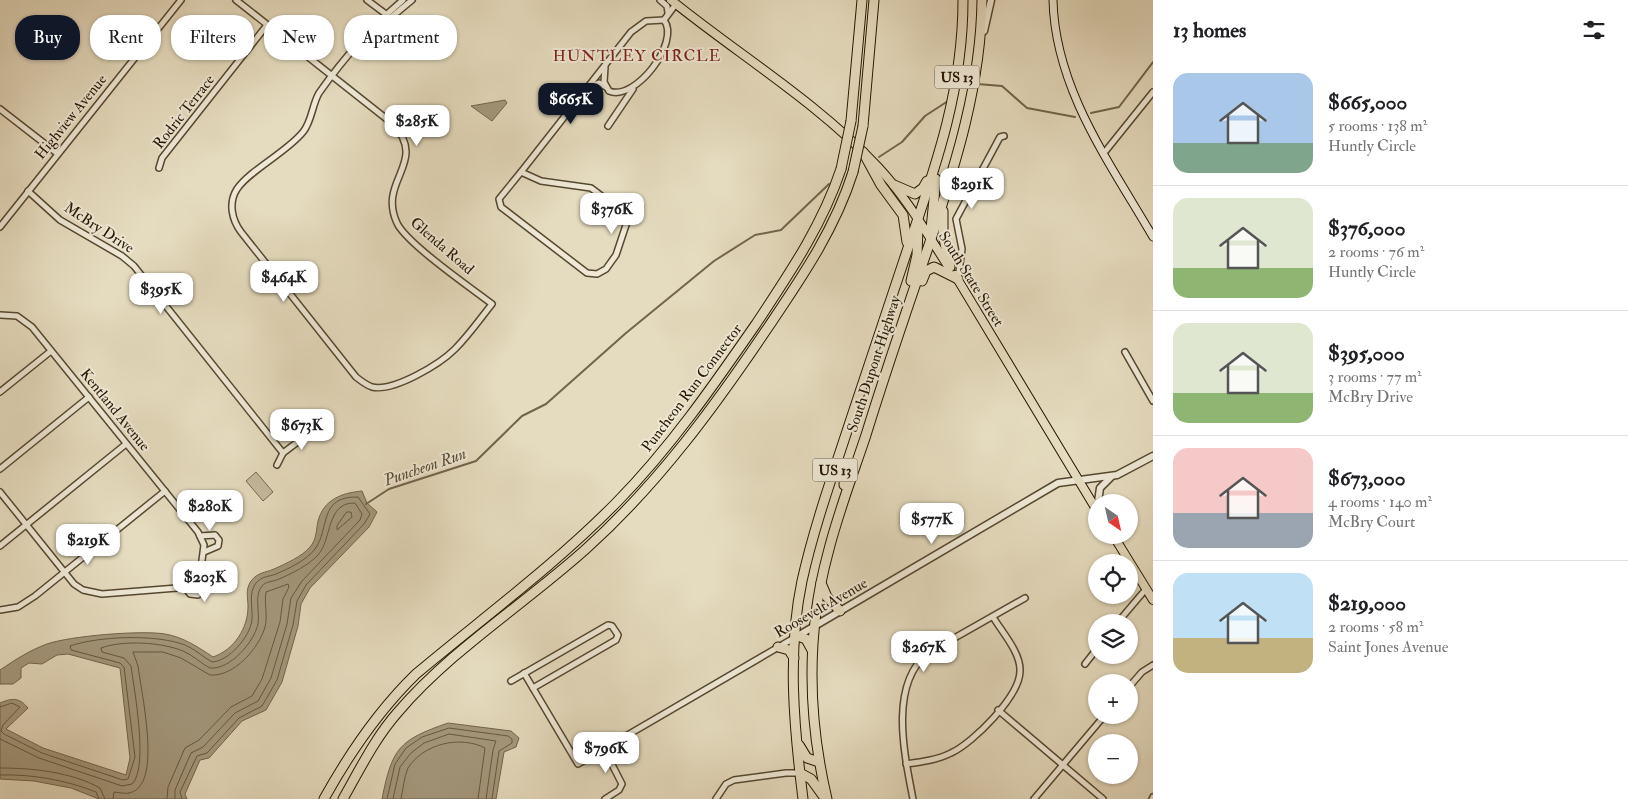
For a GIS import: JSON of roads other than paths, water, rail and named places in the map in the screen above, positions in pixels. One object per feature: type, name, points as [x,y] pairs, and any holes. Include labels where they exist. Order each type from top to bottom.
[{"type":"highway","name":"Puncheon Run Connector","points":[[324,799],[355,745],[391,698],[422,669],[581,537],[624,495],[668,446],[712,388],[802,254],[819,224],[841,169],[851,122],[862,0]]},
{"type":"highway","name":"Puncheon Run Connector","points":[[343,799],[380,736],[417,692],[446,665],[598,537],[645,490],[688,440],[729,386],[810,265],[839,210],[853,172],[863,126],[874,0]]},
{"type":"highway","name":"South Dupont Highway","points":[[804,799],[796,740],[794,658],[802,580],[837,462],[940,152],[950,115],[959,67],[963,0]]},
{"type":"highway","name":"South Dupont Highway","points":[[826,799],[813,725],[812,651],[821,582],[831,543],[876,398],[931,239],[970,108],[979,50],[982,0]]},
{"type":"highway","points":[[894,185],[910,194],[917,193],[923,188],[950,115]]},
{"type":"highway","points":[[863,152],[881,186],[903,215],[907,232],[905,258]]},
{"type":"highway","points":[[931,239],[931,212],[940,152]]},
{"type":"highway","points":[[943,201],[943,234],[950,268]]},
{"type":"highway","points":[[876,398],[917,255],[918,219]]},
{"type":"highway","points":[[903,322],[929,269],[940,268],[958,280]]},
{"type":"highway","points":[[831,543],[833,522],[846,479],[845,467],[837,462]]},
{"type":"highway","points":[[821,582],[827,597],[840,611]]},
{"type":"highway","points":[[796,637],[806,639],[812,651]]},
{"type":"highway","points":[[778,647],[789,650],[794,658]]},
{"type":"highway","points":[[796,740],[807,758],[819,762]]},
{"type":"highway","points":[[800,773],[811,779],[826,799]]},
{"type":"main road","points":[[1053,0],[1062,58],[1079,106],[1153,237]]},
{"type":"main road","name":"South State Street","points":[[673,2],[741,51],[863,152],[894,185],[958,280],[1088,495]]},
{"type":"main road","points":[[1119,544],[1153,600]]},
{"type":"street","name":"Highview Avenue","points":[[0,227],[181,0]]},
{"type":"street","name":"Glenda Road","points":[[236,0],[264,23]]},
{"type":"street","points":[[368,0],[386,15]]},
{"type":"street","points":[[390,15],[403,0]]},
{"type":"street","points":[[391,15],[412,0]]},
{"type":"street","points":[[660,0],[667,6],[668,13]]},
{"type":"street","points":[[979,50],[991,0]]},
{"type":"street","points":[[664,20],[673,2]]},
{"type":"street","points":[[521,172],[541,181],[591,188],[624,212],[627,222],[616,255],[606,269],[597,274],[587,273],[500,207],[499,199],[635,28],[646,22],[664,20]]},
{"type":"street","points":[[608,126],[665,47],[668,35],[667,25],[664,20]]},
{"type":"street","name":"Rodric Terrace","points":[[160,168],[162,158],[264,29]]},
{"type":"street","name":"Glenda Road","points":[[311,60],[392,124],[404,138],[407,148],[406,158],[391,200],[393,213],[402,232],[492,304],[461,342],[443,358],[422,372],[395,384],[373,387],[356,377],[236,226],[232,208],[237,189],[305,130],[318,95],[332,77]]},
{"type":"street","points":[[332,77],[346,60]]},
{"type":"street","points":[[605,66],[604,78],[609,91],[618,94],[634,88]]},
{"type":"street","points":[[586,90],[596,84],[606,87]]},
{"type":"street","points":[[1104,153],[1153,92]]},
{"type":"street","points":[[0,109],[58,154]]},
{"type":"street","points":[[958,280],[962,249],[956,219],[1000,137],[1004,136]]},
{"type":"street","name":"McBry Drive","points":[[28,191],[60,220],[122,256],[134,266],[283,453]]},
{"type":"street","name":"Kentland Avenue","points":[[0,315],[9,314],[26,321],[200,536],[204,552]]},
{"type":"street","points":[[0,392],[51,351]]},
{"type":"street","points":[[1125,352],[1153,401]]},
{"type":"street","points":[[0,469],[89,397]]},
{"type":"street","points":[[277,465],[283,453],[316,428]]},
{"type":"street","points":[[0,546],[126,444]]},
{"type":"street","name":"Roosevelt Avenue","points":[[533,688],[578,764],[1053,486],[1066,481],[1112,476],[1127,472],[1153,456]]},
{"type":"street","points":[[1099,494],[1100,488],[1112,476]]},
{"type":"street","points":[[0,492],[74,584],[90,593],[168,589],[183,585],[195,576],[202,563],[204,552],[220,543],[215,534],[200,536]]},
{"type":"street","points":[[0,610],[18,607],[165,492]]},
{"type":"street","points":[[183,585],[190,594],[198,596],[203,589],[195,576]]},
{"type":"street","points":[[1125,614],[1146,588]]},
{"type":"street","points":[[913,799],[906,764],[902,713],[908,686],[916,665],[928,653],[1025,598]]},
{"type":"street","points":[[906,764],[941,758],[962,747],[979,732],[1018,684],[1020,670],[1016,655],[992,617]]},
{"type":"street","points":[[511,681],[524,673],[608,625],[612,626],[618,635],[616,640],[533,688],[524,673]]},
{"type":"street","points":[[1085,664],[1088,660]]},
{"type":"street","points":[[1138,677],[1153,665]]},
{"type":"street","points":[[998,710],[1103,799]]},
{"type":"street","points":[[1034,799],[1097,724]]},
{"type":"street","points":[[604,749],[622,784],[619,790],[604,799]]},
{"type":"street","points":[[716,799],[726,784],[734,780],[800,773]]},
{"type":"water","points":[[505,100],[507,103],[492,121],[471,106]]},
{"type":"water","points":[[362,491],[367,503],[377,512],[369,527],[310,588],[301,604],[298,626],[282,682],[266,710],[242,721],[209,758],[200,760],[185,794],[187,799],[99,799],[71,788],[34,781],[0,779],[0,703],[12,699],[22,702],[28,708],[6,729],[43,748],[126,775],[130,758],[120,668],[68,654],[57,655],[42,664],[29,663],[21,668],[21,678],[13,684],[0,684],[0,670],[29,652],[47,644],[72,638],[106,634],[154,633],[172,635],[196,646],[213,657],[221,654],[233,644],[245,623],[248,607],[247,591],[251,581],[259,574],[298,557],[307,550],[314,541],[321,513],[329,502],[348,493]]},
{"type":"water","points":[[448,723],[511,731],[519,738],[516,747],[504,752],[496,799],[382,799],[390,768],[400,748],[418,735]]},
{"type":"waterway","name":"Puncheon Run","points":[[1091,113],[1119,107],[1153,62]]},
{"type":"waterway","name":"Puncheon Run","points":[[977,84],[1002,86],[1027,108],[1075,117]]},
{"type":"waterway","name":"Puncheon Run","points":[[879,157],[902,142],[925,116],[948,101]]},
{"type":"waterway","name":"Puncheon Run","points":[[366,504],[389,489],[476,461],[522,416],[546,404],[626,333],[714,261],[755,235],[781,230],[829,184]]},
{"type":"district","name":"HUNTLEY CIRCLE","points":[[637,56]]}]
